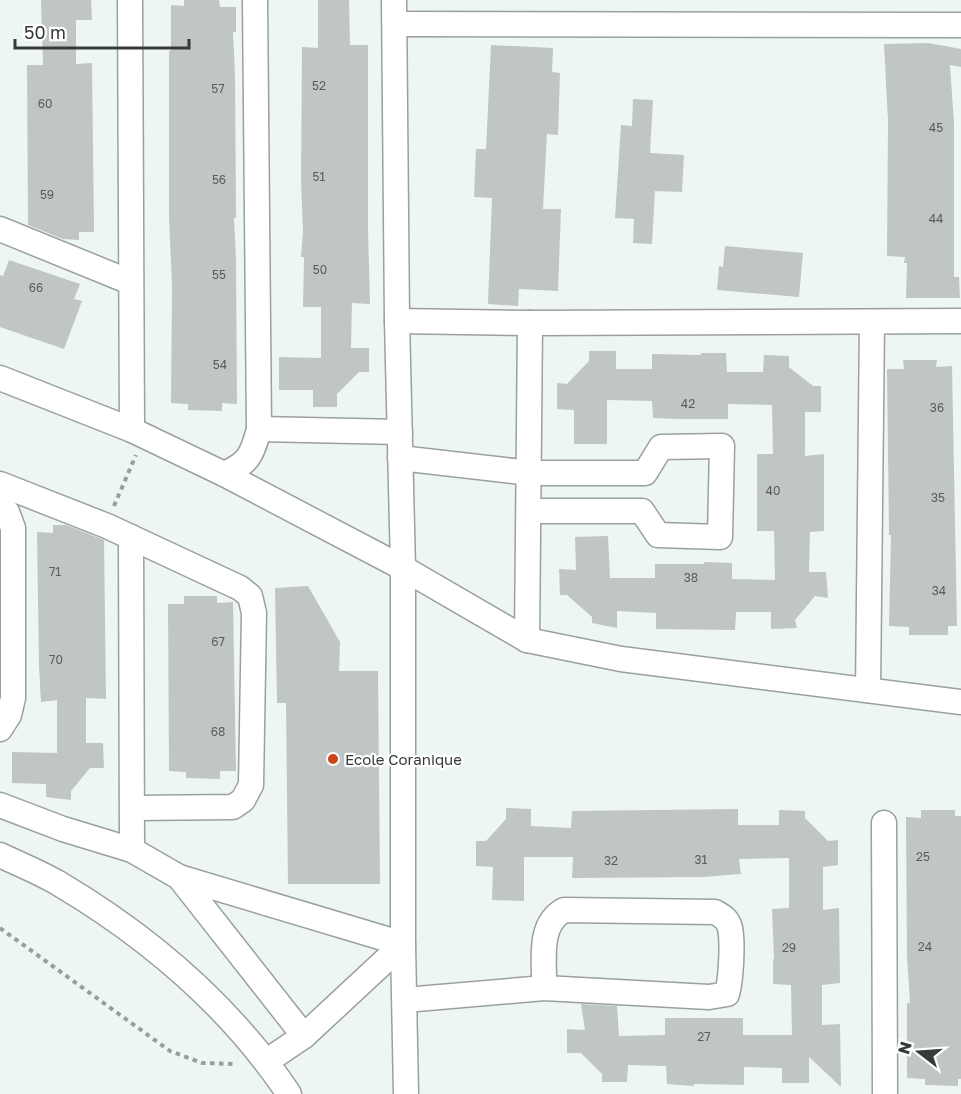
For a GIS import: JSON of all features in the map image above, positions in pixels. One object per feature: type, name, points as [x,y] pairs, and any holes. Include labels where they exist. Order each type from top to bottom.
[{"type":"street","points":[[130,0],[130,282],[138,433]]},
{"type":"street","points":[[224,474],[242,466],[254,447],[259,429],[255,0]]},
{"type":"street","points":[[394,0],[397,321],[403,568],[403,944],[406,1094]]},
{"type":"street","points":[[395,24],[961,26]]},
{"type":"street","points":[[0,229],[130,282]]},
{"type":"street","points":[[397,321],[530,323],[961,321]]},
{"type":"street","points":[[868,690],[872,322]]},
{"type":"street","points":[[527,640],[530,323]]},
{"type":"street","points":[[0,378],[138,433],[224,474],[403,568],[527,640],[621,659],[961,702]]},
{"type":"street","points":[[259,429],[400,432]]},
{"type":"street","points":[[400,458],[530,473],[645,473],[661,447],[722,446],[720,537],[658,535],[642,512],[529,511]]},
{"type":"street","points":[[0,484],[131,537],[240,588],[250,596],[254,613],[251,785],[243,800],[233,807],[133,808]]},
{"type":"street","points":[[0,503],[7,512],[13,528],[13,698],[9,715],[0,729]]},
{"type":"street","points":[[131,537],[132,850]]},
{"type":"street","points":[[0,805],[63,829],[132,850],[179,877],[403,944]]},
{"type":"street","points":[[884,824],[885,1094]]},
{"type":"street","points":[[0,855],[56,882],[119,921],[186,974],[237,1026],[267,1061],[289,1094]]},
{"type":"street","points":[[179,877],[304,1036]]},
{"type":"street","points":[[405,1000],[544,988],[709,997],[727,994],[730,982],[730,927],[724,916],[715,912],[564,910],[554,916],[546,928],[544,988]]},
{"type":"street","points":[[267,1061],[304,1036],[403,944]]},
{"type":"path","points":[[121,488],[138,433]]},
{"type":"path","points":[[0,928],[170,1051],[202,1063],[215,1065],[267,1061]]},
{"type":"building","points":[[41,0],[91,0],[92,20],[76,20],[76,64],[92,63],[94,232],[79,232],[79,240],[63,239],[28,225],[27,65],[43,65]]},
{"type":"building","points":[[184,0],[219,0],[220,7],[236,7],[236,32],[233,32],[237,404],[222,403],[222,411],[188,410],[188,404],[171,403],[169,51],[171,51],[171,5],[184,6]]},
{"type":"building","points":[[318,0],[349,0],[350,45],[368,45],[370,304],[352,303],[351,348],[369,348],[369,372],[359,372],[337,394],[337,407],[313,407],[313,390],[279,390],[279,357],[321,358],[321,307],[303,307],[304,257],[301,257],[303,231],[302,47],[318,48]]},
{"type":"building","points":[[928,43],[961,49],[961,67],[950,65],[954,123],[954,277],[959,277],[960,298],[906,298],[907,263],[904,263],[905,257],[887,256],[888,121],[884,44]]},
{"type":"building","points":[[491,45],[553,48],[552,72],[560,73],[558,135],[547,134],[543,209],[561,209],[558,291],[519,289],[518,306],[488,304],[492,198],[474,197],[476,149],[486,149]]},
{"type":"building","points":[[633,99],[653,100],[650,153],[684,155],[682,192],[655,191],[652,244],[633,243],[634,219],[615,218],[621,125],[632,126]]},
{"type":"building","points":[[725,246],[803,253],[799,297],[717,290],[719,266],[723,267]]},
{"type":"building","points":[[9,260],[80,284],[74,299],[82,301],[64,349],[0,327],[0,275],[3,276]]},
{"type":"building","points":[[589,351],[616,351],[616,369],[652,369],[652,354],[726,353],[727,372],[763,372],[764,355],[789,356],[789,367],[813,386],[821,386],[821,412],[805,412],[805,456],[824,454],[824,531],[810,532],[809,572],[826,572],[828,598],[815,596],[795,620],[797,628],[771,629],[771,612],[736,612],[735,630],[656,629],[656,613],[617,611],[617,628],[592,623],[592,617],[567,595],[560,595],[559,569],[576,570],[575,537],[608,536],[610,578],[655,578],[655,564],[704,564],[704,562],[732,563],[732,579],[775,580],[774,531],[757,531],[757,454],[773,454],[772,405],[728,404],[728,419],[677,419],[653,418],[652,401],[607,400],[607,444],[574,444],[574,410],[557,409],[557,383],[567,384],[589,361]]},
{"type":"building","points":[[903,360],[937,360],[936,367],[952,366],[957,626],[948,626],[948,635],[909,635],[909,627],[889,626],[891,535],[889,535],[887,369],[904,369]]},
{"type":"building","points":[[53,525],[66,525],[104,540],[106,699],[86,698],[86,743],[103,743],[104,768],[90,768],[71,791],[71,800],[46,797],[46,784],[12,783],[12,752],[57,753],[57,700],[41,702],[39,666],[37,532],[53,533]]},
{"type":"building","name":"Ecole Coranique","points":[[308,586],[340,642],[339,671],[378,671],[380,884],[288,884],[286,703],[277,703],[275,588]]},
{"type":"building","points":[[184,596],[217,596],[217,603],[233,602],[236,771],[220,771],[220,779],[186,778],[186,772],[169,771],[168,604],[184,604]]},
{"type":"building","points":[[506,808],[531,809],[531,826],[571,828],[572,811],[738,809],[738,825],[779,825],[779,810],[805,811],[805,818],[828,841],[838,840],[838,865],[823,867],[823,910],[839,908],[840,983],[822,985],[822,1025],[840,1024],[841,1087],[809,1057],[809,1083],[782,1083],[782,1068],[744,1067],[744,1085],[694,1084],[694,1086],[667,1084],[666,1066],[628,1065],[627,1082],[602,1082],[602,1074],[581,1053],[567,1053],[567,1029],[585,1030],[581,1004],[617,1006],[619,1036],[665,1035],[665,1018],[743,1018],[743,1035],[792,1035],[791,985],[773,984],[772,909],[789,908],[789,858],[739,859],[741,874],[703,877],[572,878],[573,857],[524,857],[524,901],[492,900],[493,867],[476,866],[476,841],[486,841],[506,819]]},
{"type":"building","points":[[921,810],[955,810],[955,816],[961,816],[961,1079],[958,1079],[958,1086],[925,1085],[925,1079],[907,1078],[907,1003],[910,1003],[907,956],[906,817],[921,818]]},
{"type":"place","name":"Ecole Coranique","points":[[333,759]]}]
